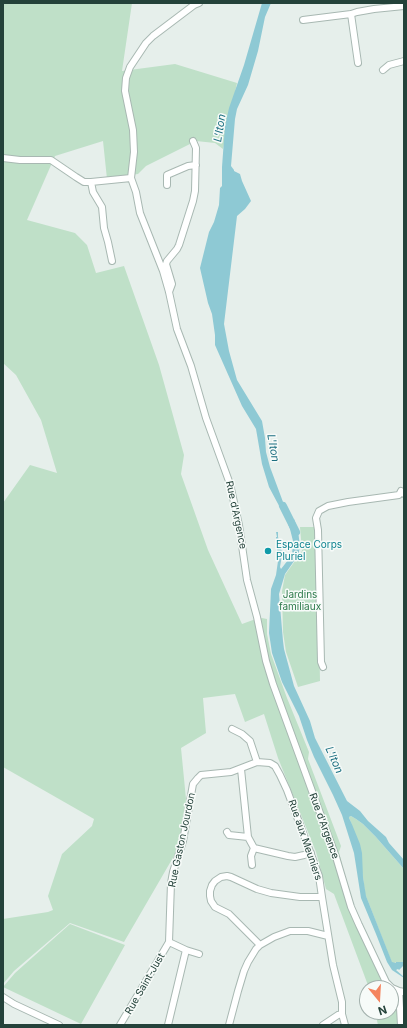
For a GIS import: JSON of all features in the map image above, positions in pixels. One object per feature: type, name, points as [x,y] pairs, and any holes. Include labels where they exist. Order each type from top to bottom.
[{"type":"street","name":"Rue d'Argence","points":[[199,3],[194,5],[153,36],[146,43],[130,67],[126,78],[125,91],[133,130],[134,152],[131,178],[136,192],[140,213],[163,271],[177,329],[191,366],[206,418],[232,489],[247,580],[257,617],[266,661],[273,684],[336,857],[351,908],[383,978],[392,988],[401,992]]},
{"type":"street","points":[[303,20],[351,14],[374,6],[404,6]]},
{"type":"street","points":[[351,14],[358,63]]},
{"type":"street","points":[[383,70],[389,65],[404,61]]},
{"type":"street","points":[[169,292],[172,284],[166,264],[179,244],[195,191],[196,148],[193,141]]},
{"type":"street","points":[[3,158],[20,160],[51,160],[84,182],[131,178]]},
{"type":"street","points":[[167,185],[167,175],[188,166],[196,165]]},
{"type":"street","points":[[91,182],[93,192],[102,207],[104,228],[112,261]]},
{"type":"street","points":[[323,667],[321,662],[318,530],[316,518],[319,511],[328,506],[341,503],[398,495],[401,491],[404,494]]},
{"type":"street","points":[[232,729],[242,734],[250,741],[257,762]]},
{"type":"street","name":"Rue Gaston Jourdon","points":[[169,942],[171,883],[183,841],[193,784],[201,776],[231,772],[257,762]]},
{"type":"street","name":"Rue aux Meuniers","points":[[257,762],[275,766],[280,775],[319,876],[333,965],[342,1002],[342,1014],[345,1025]]},
{"type":"street","points":[[241,769],[248,837],[254,848],[294,857],[311,853]]},
{"type":"street","points":[[227,832],[229,834],[248,837]]},
{"type":"street","points":[[252,865],[251,856],[254,848]]},
{"type":"street","points":[[260,945],[229,914],[215,907],[211,901],[210,891],[215,881],[221,877],[227,876],[257,889],[271,893],[300,897],[322,897]]},
{"type":"street","points":[[229,1025],[244,971],[256,949],[260,945],[274,937],[290,931],[308,931],[328,936]]},
{"type":"street","points":[[169,942],[199,954]]},
{"type":"street","name":"Rue Saint-Just","points":[[120,1025],[169,942]]},
{"type":"street","points":[[168,1025],[186,950]]},
{"type":"street","points":[[401,992],[401,1025]]},
{"type":"street","points":[[3,997],[14,1004],[59,1025]]},
{"type":"street","points":[[323,1025],[342,1014]]},
{"type":"green space","points":[[3,3],[132,3],[122,71],[175,64],[237,83],[223,149],[215,143],[196,141],[146,166],[138,174],[107,179],[103,141],[55,156],[27,220],[75,233],[87,245],[96,273],[124,266],[159,365],[184,455],[181,474],[208,550],[242,624],[262,618],[267,619],[267,634],[271,654],[309,752],[308,759],[341,846],[339,852],[353,914],[371,958],[383,980],[366,980],[334,894],[326,889],[316,852],[278,758],[264,714],[245,722],[235,694],[203,698],[206,733],[181,748],[186,799],[178,849],[124,942],[70,923],[14,971],[3,984],[3,919],[53,910],[48,896],[62,854],[92,826],[94,819],[3,767],[3,503],[30,465],[57,473],[41,420],[16,375],[3,363]]},
{"type":"green space","name":"Jardins familiaux","points":[[300,527],[317,527],[320,681],[298,687],[286,652],[283,632],[282,591],[285,575],[302,551]]},
{"type":"green space","points":[[351,816],[363,824],[375,836],[404,869],[404,962],[392,963],[365,894],[363,877],[349,818]]},
{"type":"green space","points":[[70,924],[125,945],[81,1024],[3,987],[15,973]]},
{"type":"green space","points":[[377,1020],[398,1020],[399,1025],[378,1025]]},
{"type":"water","points":[[262,3],[271,3],[265,17],[258,51],[248,85],[237,109],[235,119],[231,166],[234,171],[240,174],[251,201],[237,216],[224,324],[229,351],[237,380],[262,421],[266,452],[270,467],[289,515],[285,517],[269,487],[262,464],[256,429],[242,406],[215,345],[212,314],[200,268],[209,232],[214,222],[219,205],[220,188],[222,186],[225,126],[229,108],[244,65]]},
{"type":"water","points":[[294,519],[298,530],[300,547],[299,554],[285,574],[279,594],[284,649],[294,686],[310,721],[315,738],[347,801],[360,811],[368,821],[386,837],[389,843],[404,860],[404,869],[363,824],[351,816],[349,817],[362,853],[363,877],[366,896],[392,962],[404,962],[404,965],[399,970],[396,970],[404,978],[392,970],[387,962],[361,898],[354,853],[342,815],[314,757],[299,716],[282,682],[272,653],[269,633],[271,589],[276,575],[278,561],[276,532],[278,532],[281,547],[281,569],[292,555],[293,541],[288,524]]},
{"type":"waterway","name":"L'Iton","points":[[283,506],[296,532]]},
{"type":"place","name":"Espace Corps Pluriel","points":[[268,551]]}]
